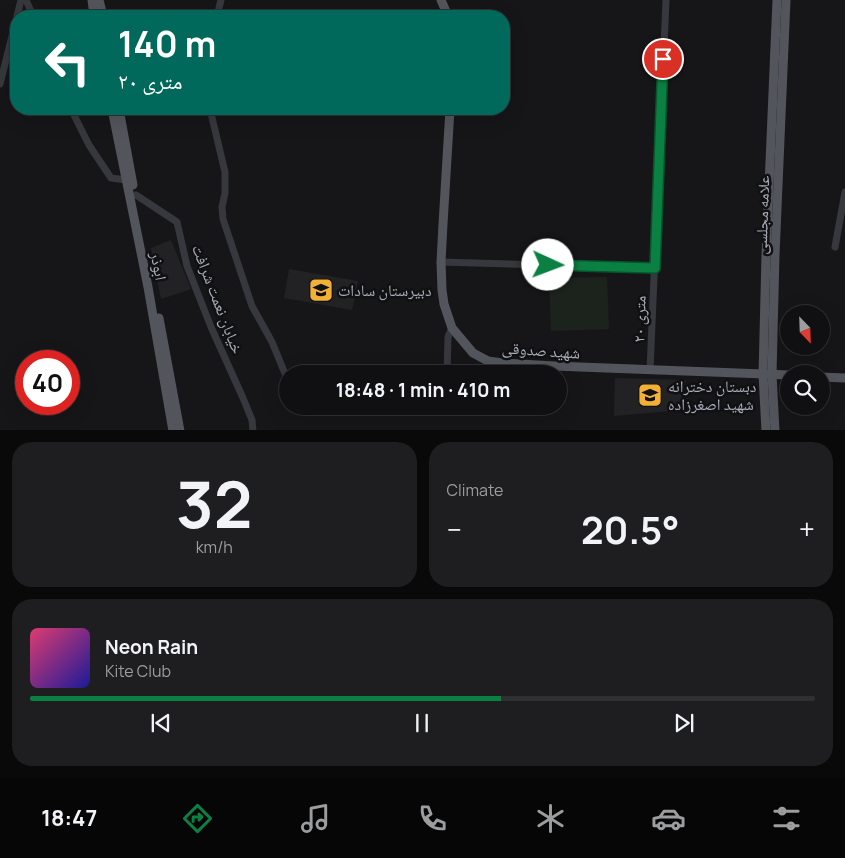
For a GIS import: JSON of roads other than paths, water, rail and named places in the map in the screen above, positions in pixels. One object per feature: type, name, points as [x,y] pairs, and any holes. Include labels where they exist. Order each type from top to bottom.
[{"type":"main road","name":"علامه مجلسی","points":[[775,430],[768,374],[766,255],[777,0]]},
{"type":"main road","name":"علامه مجلسی","points":[[766,430],[786,0]]},
{"type":"main road","name":"ابوذر","points":[[113,115],[129,180],[136,195],[180,430]]},
{"type":"main road","name":"ابوذر","points":[[120,115],[129,180],[173,430]]},
{"type":"main road","name":"شهید صدوقی","points":[[450,115],[442,224],[442,290],[444,304],[452,328],[473,353],[488,361],[503,363],[780,375]]},
{"type":"main road","points":[[830,377],[845,378]]},
{"type":"street","name":"۲۰ متری","points":[[650,370],[666,0]]},
{"type":"street","points":[[0,84],[10,45]]},
{"type":"street","points":[[74,115],[89,145],[111,178],[129,180]]},
{"type":"street","points":[[211,115],[225,172],[226,192],[222,207],[223,219],[252,306],[282,365]]},
{"type":"street","points":[[835,247],[845,192]]},
{"type":"street","name":"خیابان نعمت شرافت","points":[[136,195],[177,222],[187,266],[211,327],[252,420],[253,430]]},
{"type":"street","points":[[441,262],[655,268]]},
{"type":"street","points":[[446,365],[448,337],[452,328]]},
{"type":"place","name":"دبیرستان سادات","points":[[321,290]]},
{"type":"place","name":"دبستان دخترانه شهید اصغرزاده","points":[[650,395]]}]
